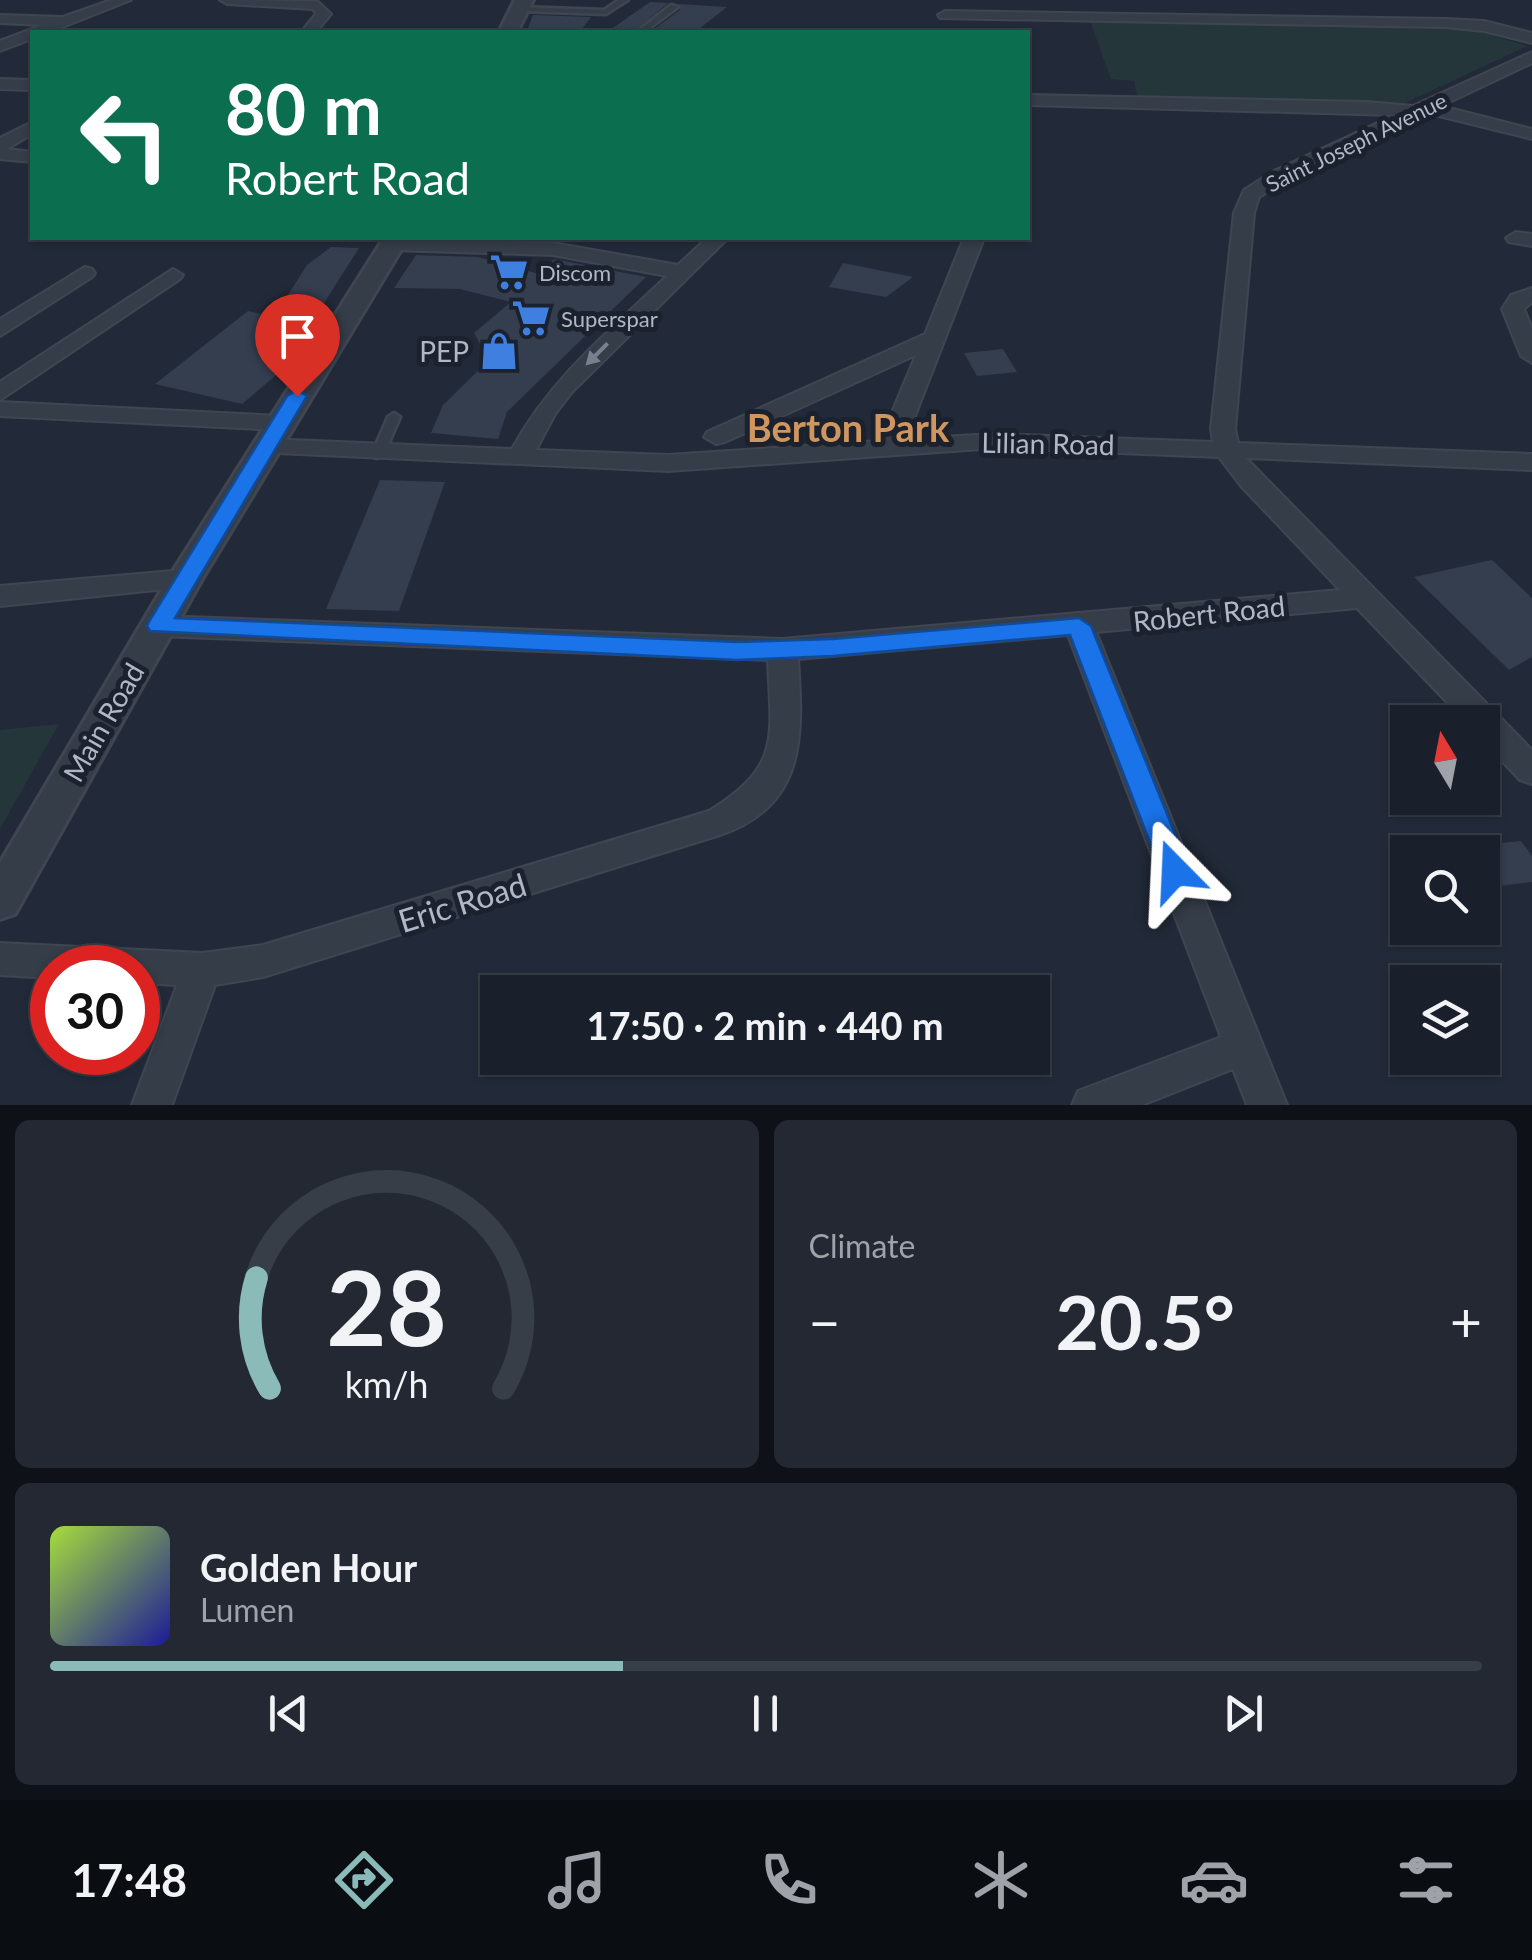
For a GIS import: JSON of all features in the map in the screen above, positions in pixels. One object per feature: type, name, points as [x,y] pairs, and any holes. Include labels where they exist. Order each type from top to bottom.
[{"type":"street","points":[[42,30],[124,0]]},
{"type":"street","points":[[228,0],[317,5],[324,14],[310,30]]},
{"type":"street","points":[[936,30],[954,0]]},
{"type":"street","points":[[509,30],[522,4]]},
{"type":"street","points":[[944,15],[1445,23],[1484,26],[1532,38]]},
{"type":"street","points":[[0,20],[67,21]]},
{"type":"street","points":[[0,46],[30,35]]},
{"type":"street","name":"Saint Joseph Avenue","points":[[1226,449],[1223,415],[1246,202],[1251,194],[1281,175],[1532,57]]},
{"type":"street","points":[[0,84],[30,85]]},
{"type":"street","points":[[1030,100],[1423,110],[1532,134]]},
{"type":"street","points":[[0,146],[30,128]]},
{"type":"street","points":[[0,154],[30,157]]},
{"type":"street","points":[[519,459],[544,412],[564,387],[716,240]]},
{"type":"street","points":[[891,446],[973,240]]},
{"type":"street","points":[[394,241],[553,249],[680,272]]},
{"type":"street","name":"Main Road","points":[[0,902],[185,579],[394,241]]},
{"type":"street","points":[[0,330],[85,274]]},
{"type":"street","points":[[0,394],[172,275]]},
{"type":"street","points":[[1532,294],[1519,300],[1513,309],[1532,356]]},
{"type":"street","points":[[716,437],[936,337]]},
{"type":"street","name":"Lilian Road","points":[[0,409],[272,435],[378,454],[519,459],[698,462],[995,441],[1532,462]]},
{"type":"street","points":[[1226,449],[1250,480],[1362,598],[1532,771]]},
{"type":"street","points":[[0,596],[185,579]]},
{"type":"street","name":"Robert Road","points":[[159,626],[782,650],[1362,598]]},
{"type":"street","points":[[1079,626],[1267,1105]]},
{"type":"street","name":"Eric Road","points":[[0,959],[202,970],[263,961],[720,821],[760,796],[784,760],[782,650]]},
{"type":"street","points":[[152,1105],[202,970]]},
{"type":"street","points":[[1092,1105],[1244,1046]]},
{"type":"lane","points":[[522,4],[600,12],[614,10],[624,0]]},
{"type":"lane","points":[[643,30],[674,7]]},
{"type":"lane","points":[[378,454],[394,417]]},
{"type":"shaded area","points":[[1090,21],[1466,28],[1527,46],[1405,103],[1138,98],[1134,81],[1111,79]]},
{"type":"shaded area","points":[[59,724],[0,829],[0,730]]},
{"type":"building","points":[[650,2],[668,3],[636,30],[610,30]]},
{"type":"building","points":[[679,4],[727,7],[698,30],[653,30],[680,10]]},
{"type":"building","points":[[533,15],[591,17],[582,29],[528,28]]},
{"type":"building","points":[[331,247],[359,248],[312,322],[266,361],[287,366],[242,404],[155,384],[248,311],[274,317],[307,265]]},
{"type":"building","points":[[416,255],[478,257],[539,274],[554,259],[646,277],[507,412],[498,439],[431,433],[443,405],[489,360],[474,333],[511,302],[460,289],[394,288]]},
{"type":"building","points":[[843,263],[913,277],[886,297],[829,287]]},
{"type":"building","points":[[1003,349],[1017,372],[977,376],[964,353]]},
{"type":"building","points":[[380,480],[445,482],[399,611],[326,609]]},
{"type":"building","points":[[1492,560],[1532,598],[1532,657],[1509,670],[1414,577]]},
{"type":"building","points":[[1521,841],[1532,856],[1532,882],[1500,886],[1500,843]]},
{"type":"place","name":"Discom","points":[[509,272]]},
{"type":"place","name":"Superspar","points":[[531,318]]},
{"type":"place","name":"PEP","points":[[499,351]]},
{"type":"district","name":"Berton Park","points":[[848,427]]},
{"type":"route","points":[[297,396],[159,626],[737,651],[833,648],[1079,626],[1175,871]]}]
